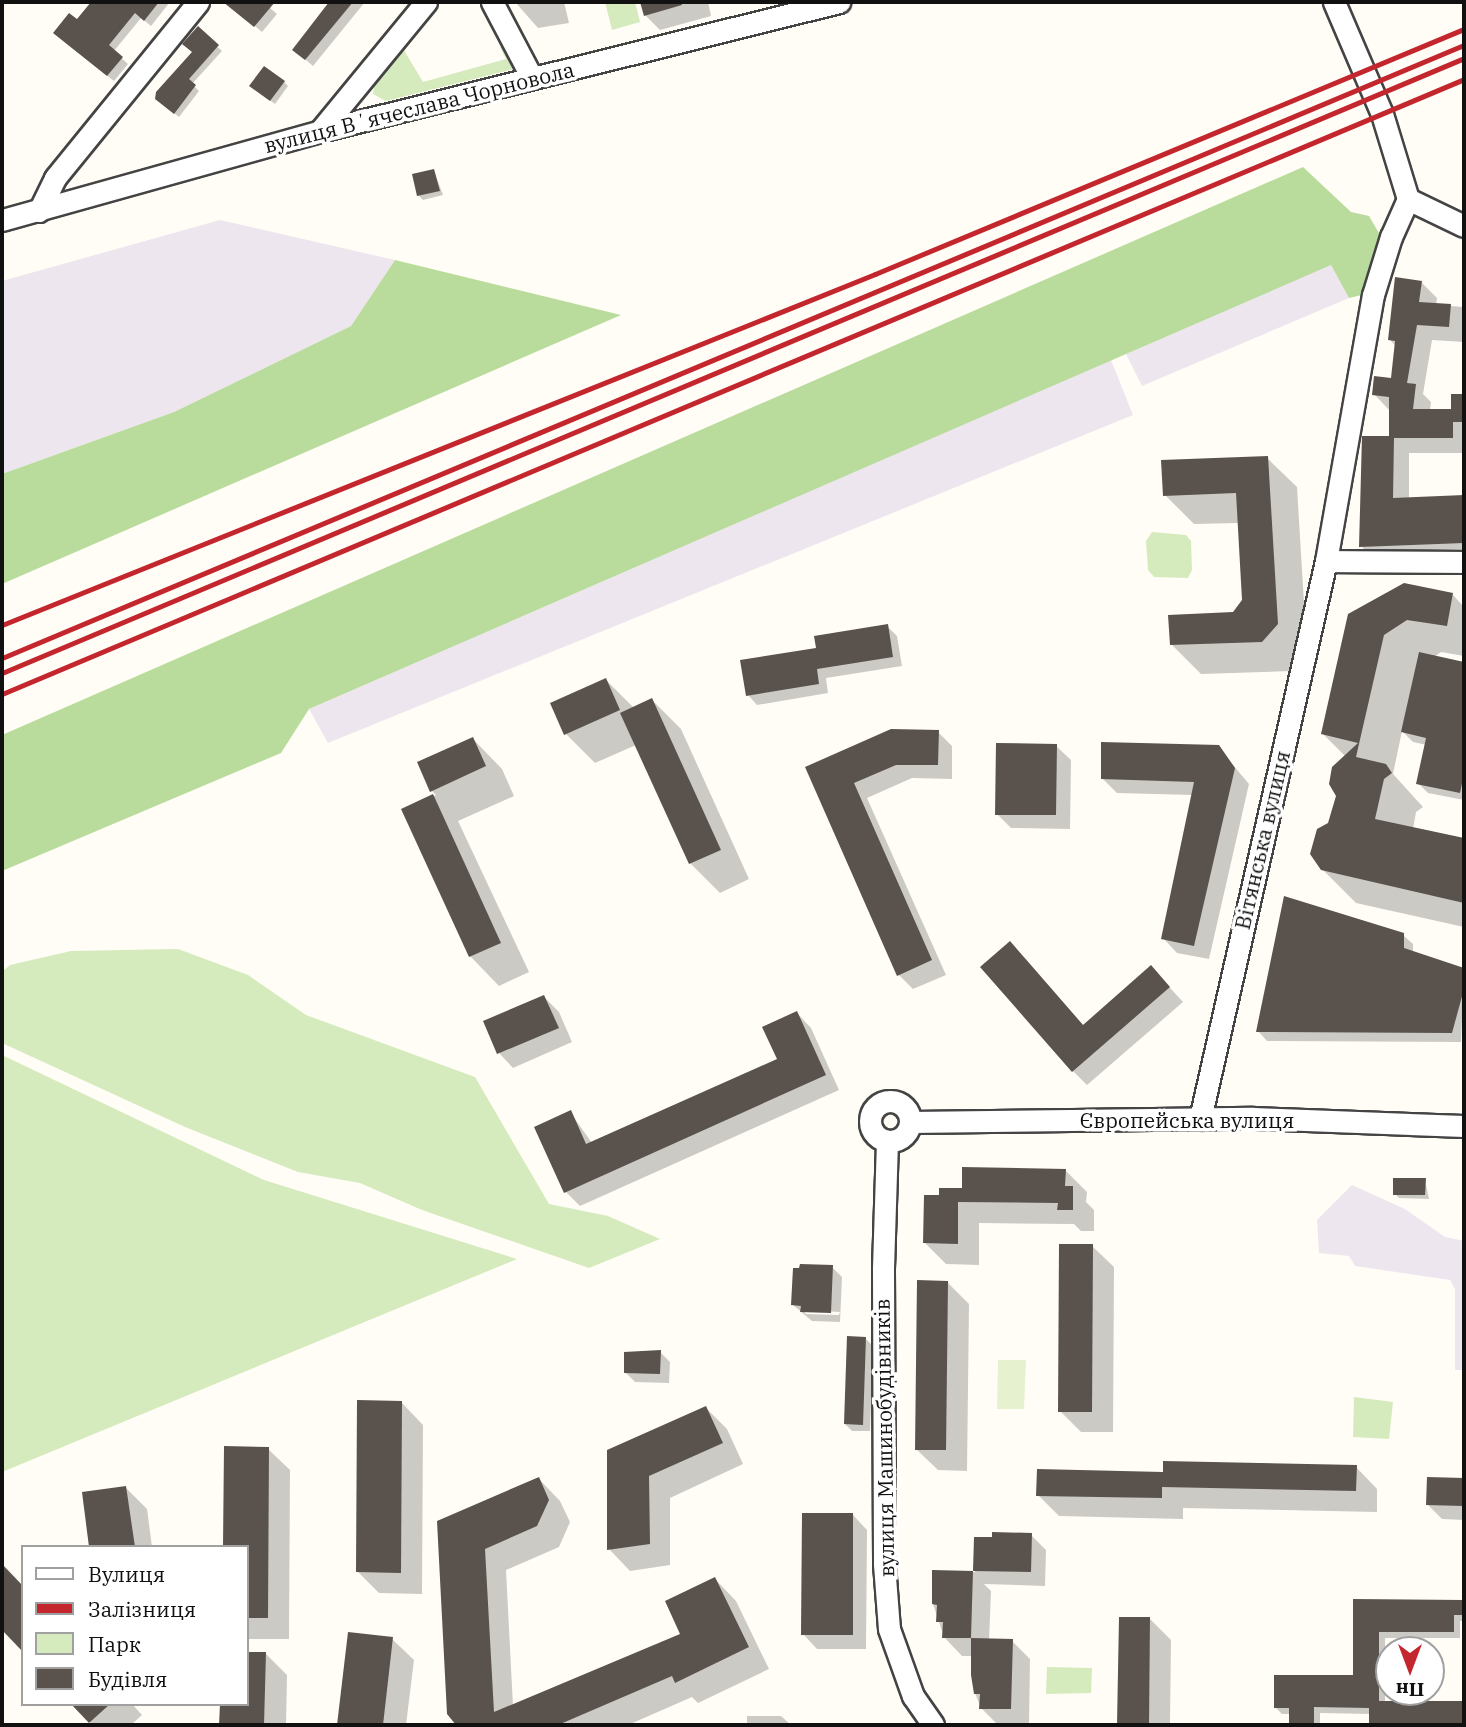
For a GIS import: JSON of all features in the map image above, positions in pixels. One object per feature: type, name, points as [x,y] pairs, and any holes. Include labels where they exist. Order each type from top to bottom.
[{"type":"street","points":[[39,211],[55,178],[198,2]]},
{"type":"street","points":[[320,131],[426,2]]},
{"type":"street","points":[[492,2],[532,78]]},
{"type":"street","name":"вулиця Вʼячеслава Чорновола","points":[[2,220],[320,131],[839,2]]},
{"type":"street","points":[[1334,2],[1388,131],[1408,199],[1464,226]]},
{"type":"street","name":"Вітянська вулиця","points":[[1200,1119],[1326,561],[1373,295],[1391,237],[1408,199]]},
{"type":"street","points":[[1326,561],[1464,562]]},
{"type":"street","points":[[896,1102],[906,1110],[910,1122],[905,1134],[887,1141],[876,1135],[870,1124],[877,1106],[896,1102]]},
{"type":"street","name":"Європейська вулиця","points":[[910,1122],[1200,1119],[1464,1126]]},
{"type":"street","name":"вулиця Машинобудівників","points":[[887,1141],[883,1269],[884,1564],[889,1629],[914,1696],[933,1725]]},
{"type":"shaded area","points":[[220,220],[395,260],[351,326],[174,412],[2,474],[2,281]]},
{"type":"shaded area","points":[[1331,264],[1349,298],[1142,386],[1126,354]]},
{"type":"shaded area","points":[[1111,360],[1133,415],[328,743],[309,709]]},
{"type":"shaded area","points":[[1352,1185],[1405,1209],[1445,1237],[1464,1241],[1464,1370],[1455,1370],[1455,1289],[1450,1280],[1355,1266],[1349,1256],[1319,1253],[1317,1220]]},
{"type":"green space","points":[[605,2],[635,2],[640,22],[612,30]]},
{"type":"green space","points":[[504,46],[517,66],[514,69],[386,101],[373,94],[375,79],[402,47],[423,82],[506,59],[500,47]]},
{"type":"green space","points":[[1303,167],[1351,212],[1369,216],[1383,240],[1370,293],[1349,298],[1331,265],[309,709],[281,753],[2,871],[2,735]]},
{"type":"green space","points":[[395,260],[621,315],[2,584],[2,474],[174,412],[351,326]]},
{"type":"green space","points":[[1152,532],[1186,535],[1191,541],[1192,570],[1188,578],[1154,577],[1148,570],[1146,541]]},
{"type":"green space","points":[[178,949],[248,975],[306,1015],[475,1077],[549,1204],[608,1216],[660,1239],[589,1268],[422,1210],[360,1183],[298,1172],[185,1127],[2,1043],[2,972],[10,965],[71,951]]},
{"type":"green space","points":[[2,1055],[264,1180],[517,1259],[2,1472]]},
{"type":"green space","points":[[998,1360],[1026,1360],[1024,1409],[997,1409]]},
{"type":"green space","points":[[1354,1397],[1393,1402],[1389,1439],[1353,1437]]},
{"type":"green space","points":[[1047,1667],[1092,1668],[1091,1693],[1046,1694]]},
{"type":"building","points":[[91,2],[159,2],[144,21],[135,13],[109,45],[123,57],[107,76],[53,33],[69,13],[77,19]]},
{"type":"building","points":[[223,2],[275,2],[254,27]]},
{"type":"building","points":[[329,2],[353,2],[305,60],[292,50]]},
{"type":"building","points":[[640,2],[681,2],[682,5],[644,16]]},
{"type":"building","points":[[198,26],[219,45],[189,79],[196,85],[174,114],[155,99],[156,92],[192,52],[182,44]]},
{"type":"building","points":[[264,66],[285,81],[270,101],[249,86]]},
{"type":"building","points":[[434,169],[440,191],[417,196],[412,174]]},
{"type":"building","points":[[1395,277],[1422,281],[1419,302],[1451,304],[1449,327],[1417,325],[1407,383],[1416,384],[1413,409],[1451,409],[1451,394],[1464,394],[1464,422],[1453,422],[1453,438],[1394,438],[1393,498],[1464,495],[1464,543],[1359,547],[1362,436],[1389,436],[1389,397],[1372,395],[1374,376],[1391,378],[1395,341],[1388,340]]},
{"type":"building","points":[[1268,456],[1278,624],[1262,642],[1170,645],[1168,615],[1233,612],[1242,600],[1236,493],[1163,496],[1161,460]]},
{"type":"building","points":[[1404,583],[1453,593],[1447,626],[1407,620],[1384,635],[1356,757],[1386,764],[1392,773],[1384,779],[1375,819],[1464,838],[1464,903],[1321,870],[1310,854],[1317,829],[1328,823],[1336,796],[1329,784],[1332,767],[1358,743],[1321,734],[1348,614]]},
{"type":"building","points":[[888,624],[893,657],[817,669],[819,684],[746,696],[740,660],[816,648],[814,636]]},
{"type":"building","points":[[1419,652],[1464,662],[1464,774],[1460,793],[1416,784],[1426,738],[1401,732]]},
{"type":"building","points":[[606,678],[620,710],[564,735],[550,703]]},
{"type":"building","points":[[652,698],[721,850],[689,864],[620,713]]},
{"type":"building","points":[[891,729],[939,730],[938,765],[896,765],[854,783],[932,960],[897,976],[805,767]]},
{"type":"building","points":[[473,737],[486,766],[430,792],[417,762]]},
{"type":"building","points":[[1101,742],[1219,745],[1235,768],[1194,946],[1161,939],[1194,782],[1101,779]]},
{"type":"building","points":[[996,743],[1057,744],[1056,815],[995,815]]},
{"type":"building","points":[[433,794],[501,943],[469,957],[401,809]]},
{"type":"building","points":[[1284,896],[1404,933],[1404,948],[1464,968],[1464,989],[1452,1033],[1256,1032]]},
{"type":"building","points":[[1010,941],[1083,1025],[1151,965],[1170,987],[1072,1072],[980,967]]},
{"type":"building","points":[[544,995],[559,1028],[497,1054],[483,1021]]},
{"type":"building","points":[[797,1011],[826,1075],[564,1193],[534,1127],[571,1110],[586,1144],[777,1059],[762,1027]]},
{"type":"building","points":[[962,1167],[1066,1169],[1065,1186],[1073,1186],[1073,1210],[1057,1210],[1058,1203],[958,1202],[958,1244],[923,1243],[924,1195],[939,1195],[939,1188],[962,1188]]},
{"type":"building","points":[[1393,1178],[1426,1178],[1425,1195],[1393,1195]]},
{"type":"building","points":[[1059,1244],[1093,1244],[1092,1412],[1058,1412]]},
{"type":"building","points":[[800,1264],[833,1265],[831,1313],[800,1312],[801,1306],[791,1305],[793,1268],[799,1268]]},
{"type":"building","points":[[917,1280],[948,1281],[946,1450],[915,1450]]},
{"type":"building","points":[[847,1336],[866,1337],[863,1425],[844,1424]]},
{"type":"building","points":[[661,1350],[660,1374],[624,1373],[624,1352]]},
{"type":"building","points":[[357,1400],[402,1401],[401,1573],[356,1572]]},
{"type":"building","points":[[706,1406],[723,1443],[649,1476],[650,1544],[607,1550],[607,1450]]},
{"type":"building","points":[[224,1446],[269,1447],[268,1618],[248,1618],[248,1545],[223,1545]]},
{"type":"building","points":[[1163,1461],[1357,1465],[1356,1491],[1162,1487],[1162,1498],[1036,1496],[1037,1469],[1163,1472]]},
{"type":"building","points":[[539,1477],[549,1500],[537,1526],[485,1549],[494,1712],[680,1634],[665,1601],[715,1577],[749,1647],[675,1683],[672,1676],[558,1725],[456,1725],[447,1714],[437,1521]]},
{"type":"building","points":[[1427,1477],[1464,1478],[1464,1506],[1426,1505]]},
{"type":"building","points":[[126,1486],[135,1545],[89,1545],[82,1492]]},
{"type":"building","points":[[802,1513],[853,1513],[853,1635],[801,1635]]},
{"type":"building","points":[[992,1532],[1032,1533],[1031,1572],[973,1571],[974,1537],[992,1537]]},
{"type":"building","points":[[2,1564],[21,1584],[21,1650],[2,1630]]},
{"type":"building","points":[[932,1570],[973,1571],[971,1638],[942,1638],[943,1622],[936,1622],[937,1605],[932,1604]]},
{"type":"building","points":[[1353,1599],[1464,1600],[1464,1615],[1454,1615],[1454,1632],[1379,1632],[1379,1636],[1375,1636],[1375,1706],[1445,1706],[1445,1701],[1464,1701],[1464,1725],[1369,1725],[1369,1708],[1314,1707],[1314,1725],[1289,1725],[1289,1708],[1274,1708],[1274,1675],[1353,1675]]},
{"type":"building","points":[[1119,1617],[1150,1617],[1149,1725],[1117,1725]]},
{"type":"building","points":[[348,1632],[393,1637],[383,1725],[337,1725]]},
{"type":"building","points":[[971,1638],[1013,1639],[1011,1709],[979,1709],[980,1694],[974,1694],[971,1675]]},
{"type":"building","points":[[248,1652],[266,1652],[264,1725],[219,1725],[220,1706],[248,1706]]},
{"type":"building","points":[[73,1706],[108,1706],[89,1723]]},
{"type":"railway","points":[[2,625],[875,274],[1464,29]]},
{"type":"railway","points":[[2,658],[1464,45]]},
{"type":"railway","points":[[2,673],[1464,58]]},
{"type":"railway","points":[[2,694],[1464,79]]}]
